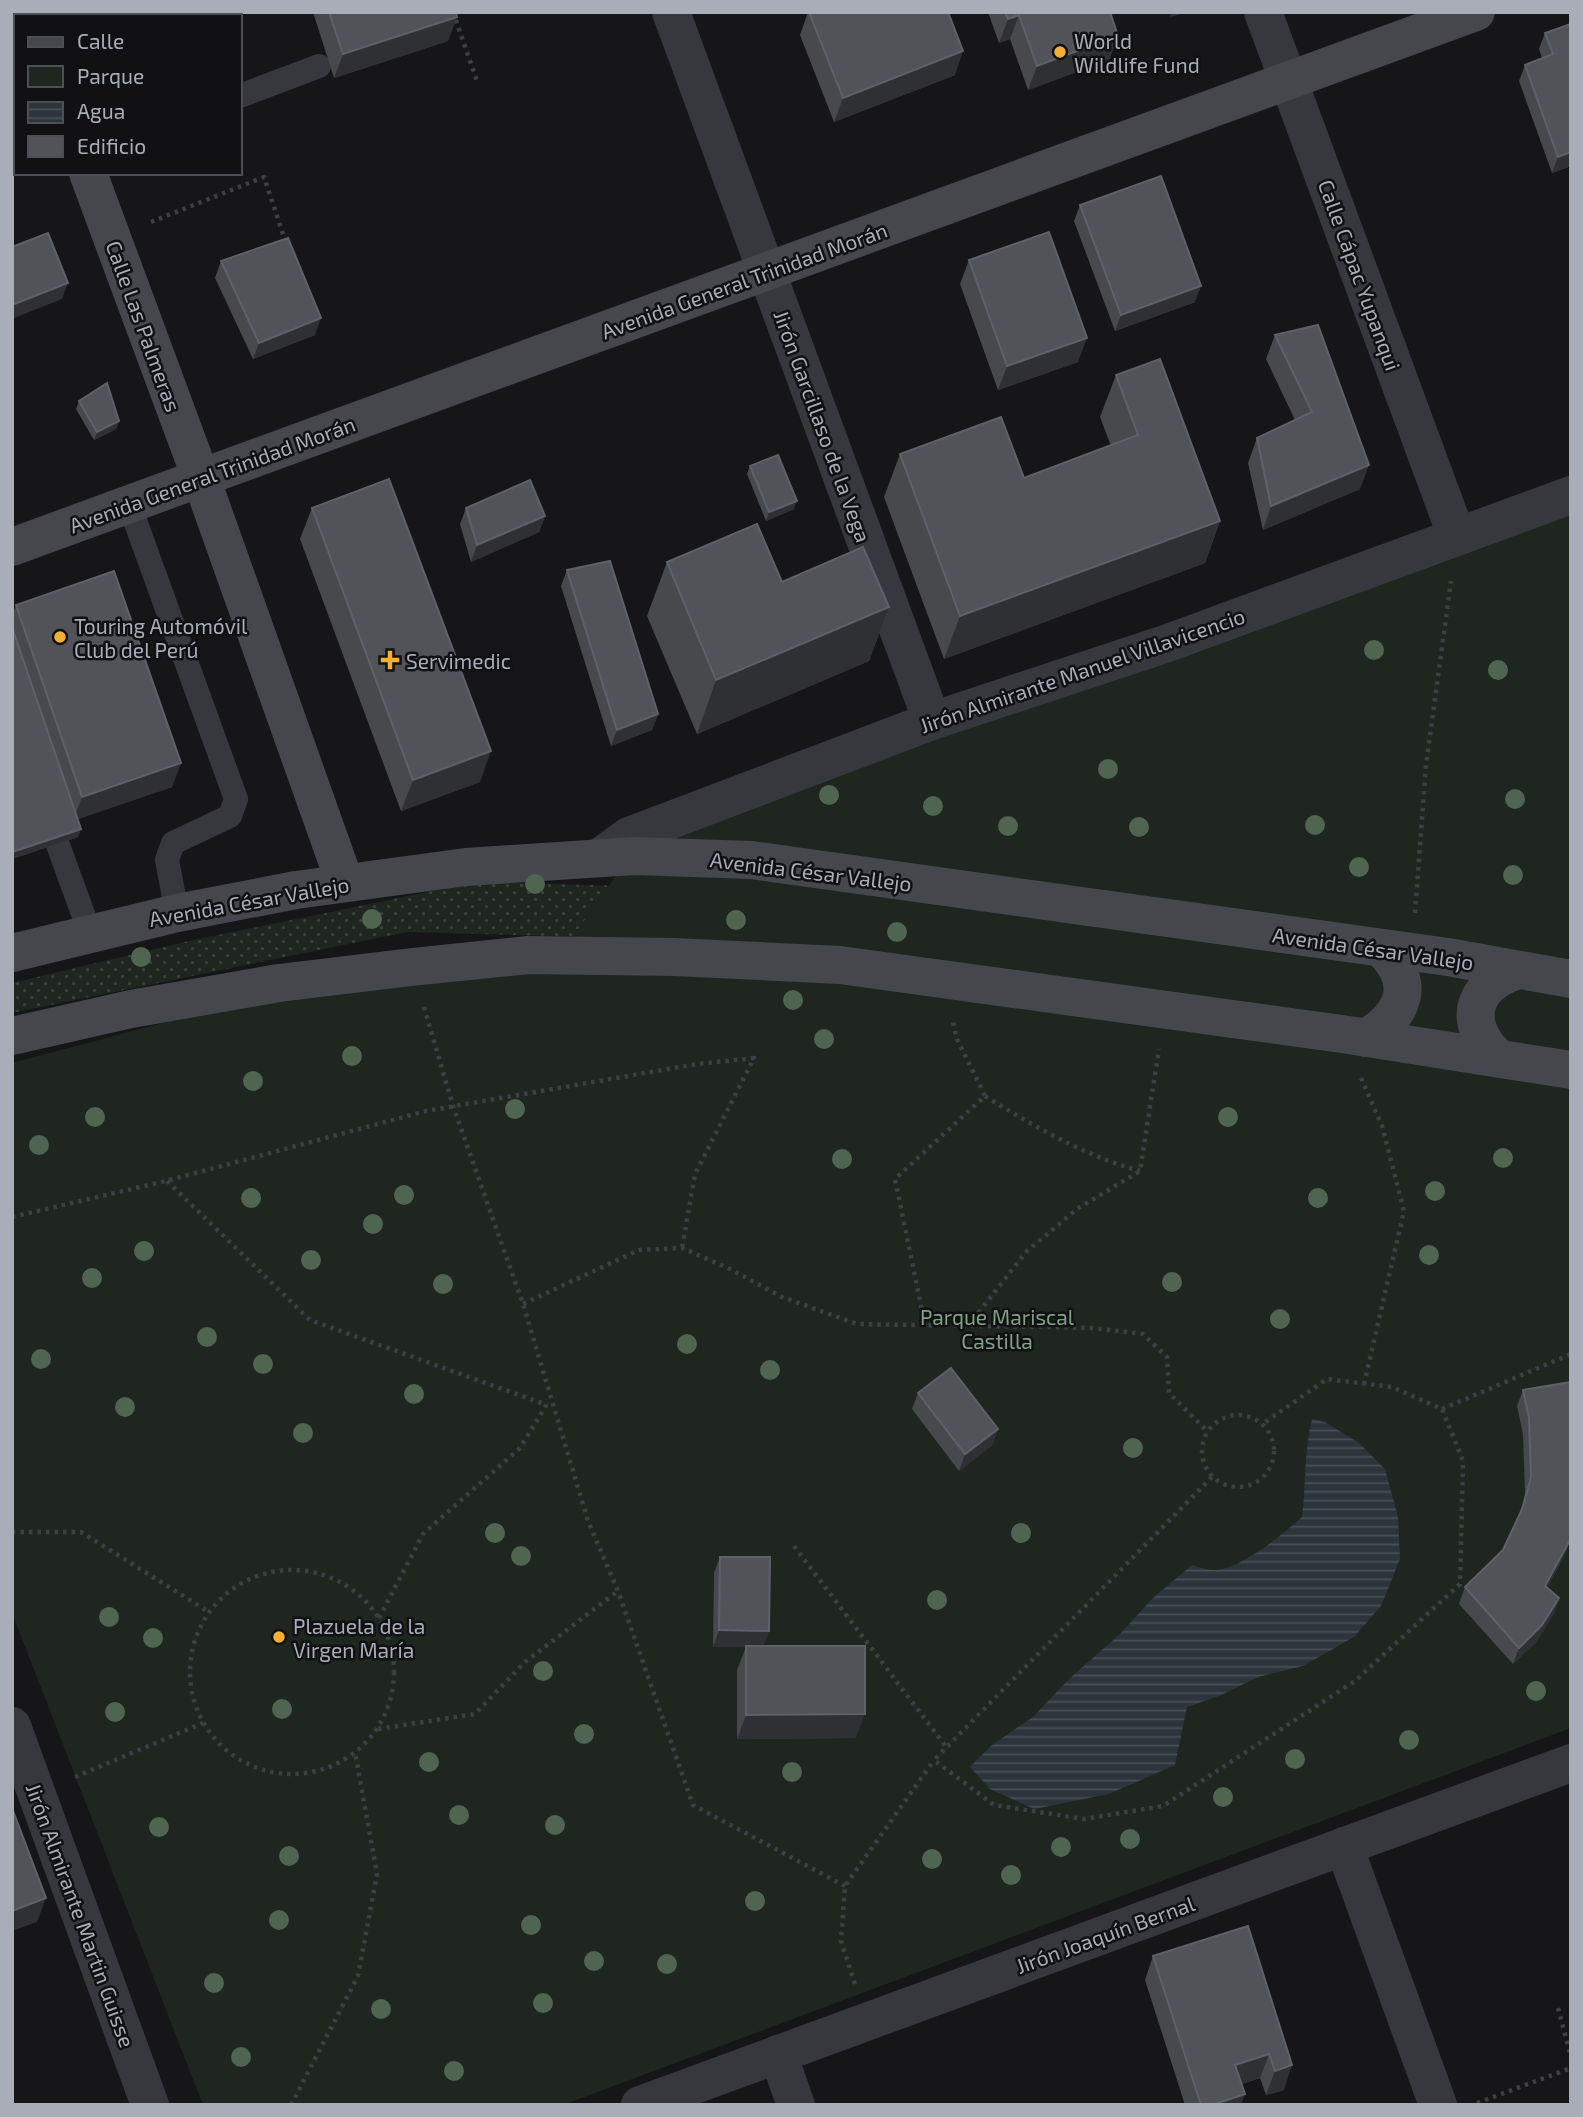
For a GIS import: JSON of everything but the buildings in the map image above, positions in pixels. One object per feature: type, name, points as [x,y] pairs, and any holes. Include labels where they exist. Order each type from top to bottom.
[{"type":"main road","name":"Avenida General Trinidad Morán","points":[[12,547],[1476,12]]},
{"type":"main road","name":"Calle Las Palmeras","points":[[89,175],[201,478],[345,883]]},
{"type":"main road","name":"Avenida César Vallejo","points":[[12,954],[177,913],[345,883],[467,867],[634,856],[751,860],[1397,950],[1571,979]]},
{"type":"main road","points":[[1354,1036],[1384,1027],[1396,1014],[1403,997],[1402,978],[1394,961],[1397,950]]},
{"type":"main road","points":[[12,1036],[131,1009],[279,984],[412,967],[528,955],[674,957],[840,965],[1354,1036],[1571,1070]]},
{"type":"main road","points":[[1497,1058],[1483,1044],[1476,1027],[1476,1008],[1483,990],[1497,977],[1515,971]]},
{"type":"street","name":"Jirón Garcillaso de la Vega","points":[[671,12],[932,721]]},
{"type":"street","name":"Calle Cápac Yupanqui","points":[[1263,12],[1457,537]]},
{"type":"street","name":"Jirón Almirante Manuel Villavicencio","points":[[600,858],[629,836],[932,721],[1166,643],[1571,495]]},
{"type":"street","name":"Jirón Almirante Martin Guisse","points":[[12,1726],[145,2103]]},
{"type":"street","name":"Jirón Joaquín Bernal","points":[[640,2105],[1571,1763]]},
{"type":"street","points":[[1344,1846],[1438,2105]]},
{"type":"street","points":[[778,2054],[796,2105]]},
{"type":"lane","points":[[242,95],[319,66]]},
{"type":"lane","points":[[129,504],[236,799],[230,816],[173,843],[167,860],[177,913]]},
{"type":"lane","points":[[39,791],[90,933]]},
{"type":"path","points":[[453,12],[477,81]]},
{"type":"path","points":[[112,238],[264,177],[286,244]]},
{"type":"path","points":[[1397,950],[1426,765],[1457,537]]},
{"type":"path","points":[[412,967],[453,1106],[523,1304],[588,1521],[618,1591],[693,1805],[845,1886]]},
{"type":"path","points":[[944,979],[957,1039],[985,1096],[1044,1133],[1105,1161],[1140,1171]]},
{"type":"path","points":[[1140,1171],[1164,1010]]},
{"type":"path","points":[[1354,1036],[1382,1126],[1404,1211],[1364,1384]]},
{"type":"path","points":[[12,1217],[166,1181],[426,1111],[697,1064],[754,1058],[695,1174],[682,1248]]},
{"type":"path","points":[[925,1325],[895,1179],[985,1096]]},
{"type":"path","points":[[968,1326],[1026,1252],[1077,1209],[1140,1171]]},
{"type":"path","points":[[166,1181],[310,1320],[547,1405]]},
{"type":"path","points":[[523,1304],[639,1250],[682,1248],[730,1269],[782,1297],[857,1324],[1093,1328],[1143,1334],[1167,1357],[1170,1393],[1208,1432]]},
{"type":"path","points":[[1442,1409],[1571,1354]]},
{"type":"path","points":[[934,1760],[995,1805],[1084,1819],[1163,1806],[1355,1681],[1460,1584],[1462,1461],[1442,1409],[1392,1387],[1327,1379],[1261,1424]]},
{"type":"path","points":[[379,1618],[423,1534],[520,1448],[552,1398]]},
{"type":"path","points":[[1239,1415],[1251,1418],[1269,1433],[1273,1443],[1270,1466],[1264,1475],[1244,1487],[1222,1484],[1212,1477],[1205,1467],[1202,1443],[1208,1432],[1215,1423],[1227,1417],[1239,1415]]},
{"type":"path","points":[[868,2021],[841,1941],[845,1886],[934,1760],[1212,1477]]},
{"type":"path","points":[[12,1532],[81,1532],[209,1612]]},
{"type":"path","points":[[794,1546],[947,1748]]},
{"type":"path","points":[[281,1571],[309,1572],[337,1580],[360,1596],[379,1618],[391,1645],[395,1674],[390,1703],[377,1730],[355,1752],[324,1769],[290,1775],[255,1768],[225,1750],[203,1723],[192,1696],[190,1667],[195,1639],[209,1612],[229,1592],[254,1578],[281,1571]]},
{"type":"path","points":[[377,1730],[475,1714],[525,1662],[618,1591]]},
{"type":"path","points":[[37,1793],[203,1723]]},
{"type":"path","points":[[291,2105],[358,1976],[377,1874],[355,1752]]},
{"type":"path","points":[[1558,2008],[1571,2057]]},
{"type":"path","points":[[1473,2105],[1571,2068]]},
{"type":"green space","name":"Parque Mariscal Castilla","points":[[1571,504],[1571,1728],[563,2105],[203,2105],[12,1613],[12,1063],[264,996],[549,970],[655,821]]},
{"type":"green space","points":[[476,882],[777,890],[695,940],[407,932],[12,1013],[12,983],[189,941]]},
{"type":"water","points":[[1312,1419],[1325,1422],[1359,1443],[1385,1469],[1398,1517],[1400,1559],[1381,1606],[1354,1637],[1303,1666],[1258,1677],[1219,1696],[1187,1707],[1175,1765],[1109,1794],[1034,1809],[990,1789],[970,1767],[992,1745],[1033,1717],[1068,1680],[1120,1634],[1153,1598],[1192,1565],[1214,1570],[1236,1564],[1261,1550],[1302,1517],[1306,1455]]},
{"type":"place","name":"World Wildlife Fund","points":[[1060,52]]},
{"type":"place","name":"Touring Automóvil Club del Perú","points":[[60,637]]},
{"type":"place","name":"Servimedic","points":[[390,660]]},
{"type":"place","name":"Plazuela de la Virgen María","points":[[279,1637]]}]
